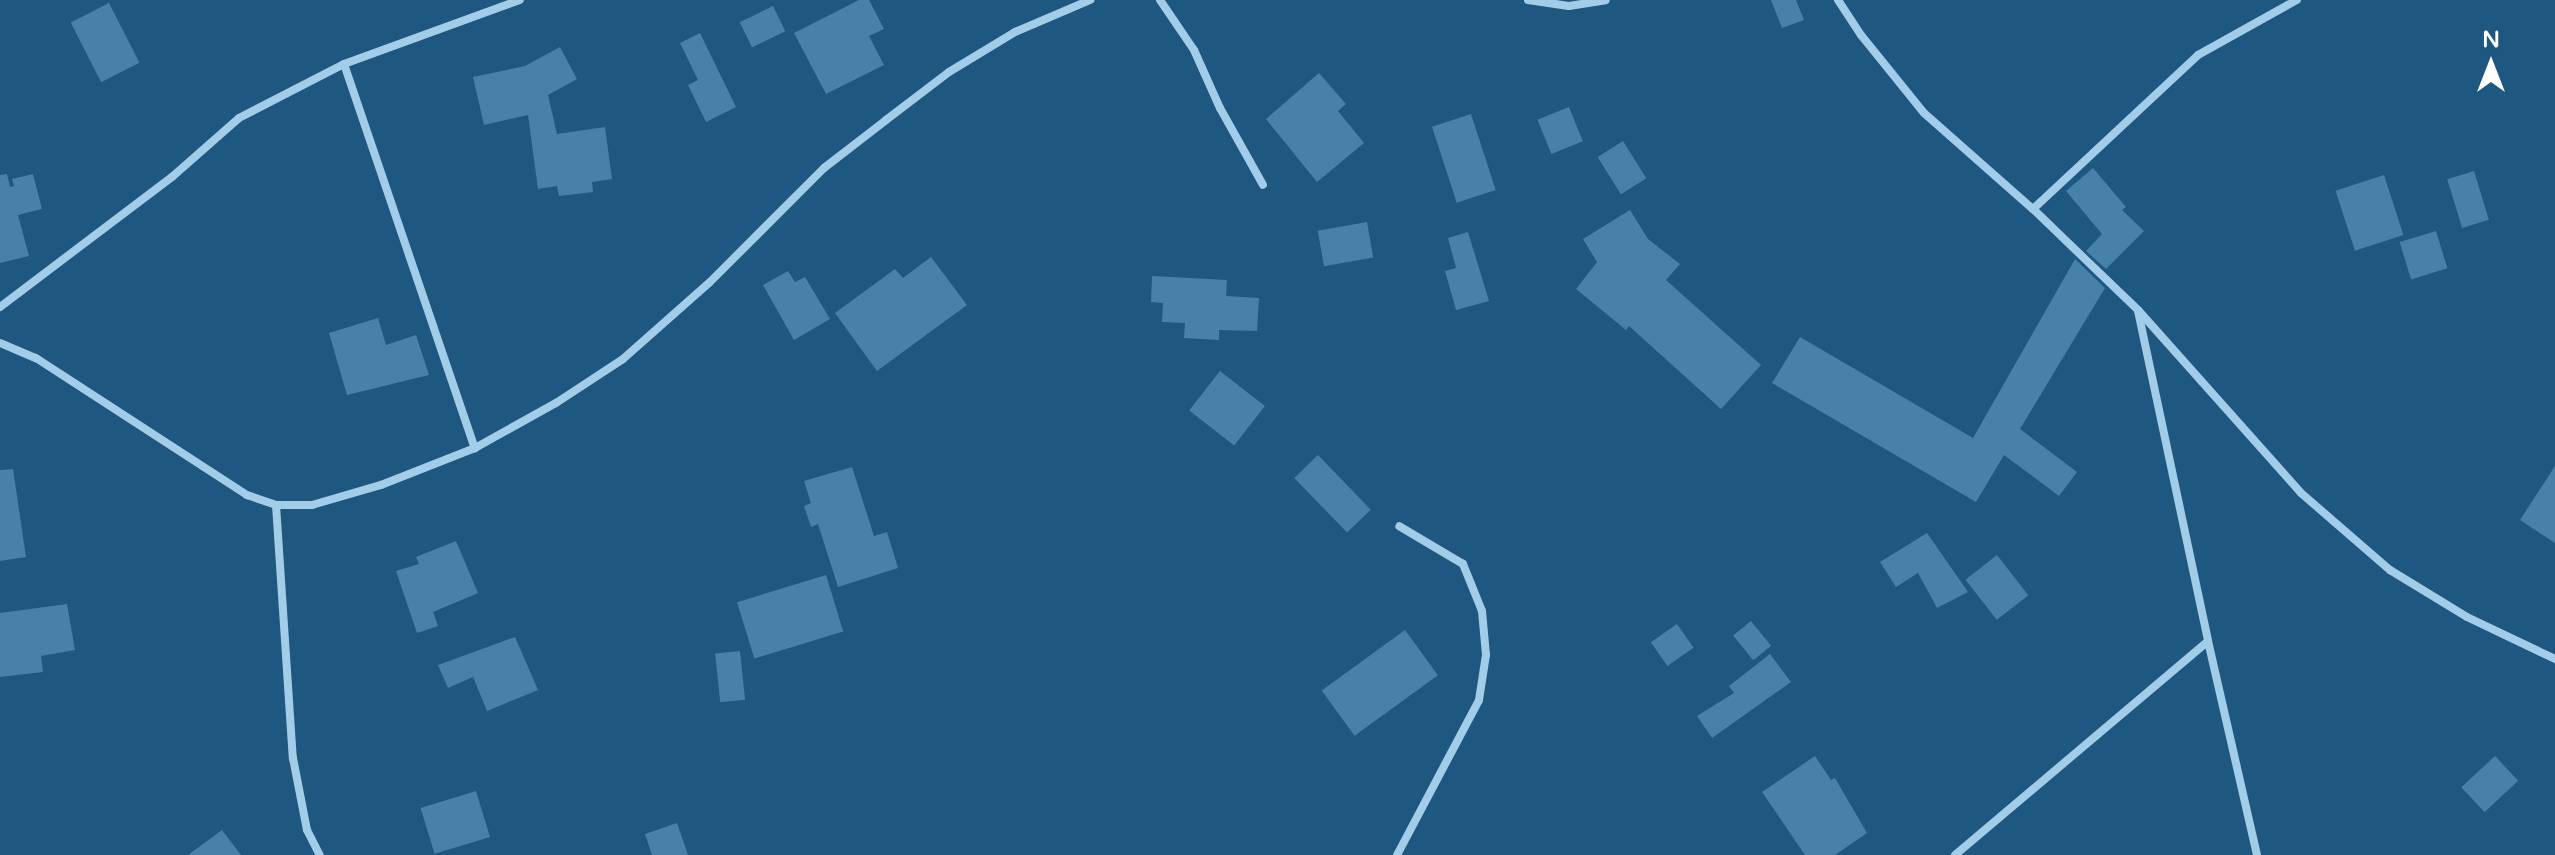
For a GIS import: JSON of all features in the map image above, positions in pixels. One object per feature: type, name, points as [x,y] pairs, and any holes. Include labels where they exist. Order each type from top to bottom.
[{"type":"street","points":[[0,307],[172,177],[239,118],[344,64],[520,0]]},
{"type":"street","points":[[0,343],[36,358],[247,495],[276,505],[312,505],[381,485],[475,448],[556,403],[623,359],[709,283],[824,168],[949,72],[1015,32],[1090,0]]},
{"type":"street","points":[[1160,0],[1194,50],[1220,108],[1263,185]]},
{"type":"street","points":[[1528,0],[1569,6],[1606,0]]},
{"type":"street","points":[[1838,0],[1861,35],[1924,113],[2033,209],[2138,310],[2301,493],[2390,570],[2467,617],[2555,659]]},
{"type":"street","points":[[2033,209],[2198,55],[2297,0]]},
{"type":"street","points":[[344,64],[475,448]]},
{"type":"street","points":[[2138,310],[2257,855]]},
{"type":"street","points":[[276,505],[293,758],[307,830],[320,855]]},
{"type":"street","points":[[1397,855],[1479,700],[1486,655],[1482,611],[1463,564],[1399,526]]},
{"type":"street","points":[[1955,855],[2208,641]]},
{"type":"building","points":[[859,0],[869,0],[884,29],[869,36],[884,65],[826,94],[794,33]]},
{"type":"building","points":[[1771,0],[1796,0],[1804,20],[1782,28]]},
{"type":"building","points":[[109,3],[139,63],[101,82],[71,23]]},
{"type":"building","points":[[773,6],[785,31],[752,47],[740,22]]},
{"type":"building","points":[[700,33],[736,107],[706,122],[688,85],[698,80],[680,43]]},
{"type":"building","points":[[560,47],[577,79],[548,95],[557,134],[605,127],[612,179],[592,182],[593,192],[559,196],[557,186],[538,189],[528,115],[484,125],[473,77],[525,66]]},
{"type":"building","points":[[1319,73],[1346,104],[1338,111],[1364,143],[1317,182],[1266,119]]},
{"type":"building","points":[[1569,107],[1583,141],[1551,154],[1537,120]]},
{"type":"building","points":[[1471,114],[1496,190],[1457,203],[1432,127]]},
{"type":"building","points":[[1623,141],[1646,178],[1621,194],[1598,157]]},
{"type":"building","points":[[2093,168],[2126,207],[2122,210],[2144,231],[2106,269],[2086,251],[2102,234],[2066,191]]},
{"type":"building","points":[[2474,171],[2489,220],[2462,228],[2447,179]]},
{"type":"building","points":[[7,174],[10,187],[14,186],[12,179],[33,174],[42,209],[18,215],[29,256],[0,263],[0,175]]},
{"type":"building","points":[[2384,175],[2403,235],[2355,251],[2335,191]]},
{"type":"building","points":[[1630,210],[1648,239],[1680,264],[1666,280],[1761,365],[1721,409],[1629,326],[1626,330],[1576,289],[1597,262],[1583,239]]},
{"type":"building","points":[[1367,222],[1373,257],[1324,266],[1318,231]]},
{"type":"building","points":[[2436,231],[2447,268],[2411,279],[2400,242]]},
{"type":"building","points":[[1468,232],[1489,301],[1456,310],[1445,271],[1456,268],[1448,238]]},
{"type":"building","points":[[931,257],[967,305],[877,371],[835,313],[895,269],[903,278]]},
{"type":"building","points":[[2075,259],[2105,288],[2020,429],[2077,472],[2059,496],[2004,455],[1976,502],[1772,383],[1800,337],[1973,438]]},
{"type":"building","points":[[788,271],[795,282],[805,277],[830,319],[794,340],[763,285]]},
{"type":"building","points":[[1152,276],[1227,280],[1226,296],[1259,298],[1257,331],[1219,330],[1219,340],[1184,338],[1185,323],[1162,322],[1163,303],[1151,302]]},
{"type":"building","points":[[378,318],[386,345],[416,335],[429,375],[347,395],[329,333]]},
{"type":"building","points":[[1220,371],[1265,406],[1234,445],[1189,410]]},
{"type":"building","points":[[1318,455],[1371,510],[1347,533],[1294,478]]},
{"type":"building","points":[[2555,466],[2555,543],[2520,520]]},
{"type":"building","points":[[852,467],[874,536],[887,532],[898,568],[838,587],[818,524],[811,527],[804,506],[811,503],[804,481]]},
{"type":"building","points":[[13,469],[26,557],[0,561],[0,470]]},
{"type":"building","points":[[1927,533],[1968,592],[1937,608],[1918,573],[1896,587],[1880,562]]},
{"type":"building","points":[[456,541],[478,593],[433,612],[438,626],[417,633],[396,571],[419,564],[416,557]]},
{"type":"building","points":[[1997,555],[2028,595],[1997,620],[1965,580]]},
{"type":"building","points":[[826,575],[843,631],[754,659],[737,602]]},
{"type":"building","points":[[67,604],[75,650],[41,656],[43,672],[0,677],[0,613]]},
{"type":"building","points":[[1751,621],[1771,646],[1753,660],[1733,635]]},
{"type":"building","points":[[1677,624],[1694,648],[1667,666],[1651,642]]},
{"type":"building","points":[[1405,630],[1438,675],[1355,736],[1322,691]]},
{"type":"building","points":[[515,637],[538,690],[487,711],[473,677],[448,688],[438,665]]},
{"type":"building","points":[[740,651],[745,700],[720,702],[715,654]]},
{"type":"building","points":[[1770,654],[1791,682],[1712,738],[1697,716],[1734,693],[1729,686]]},
{"type":"building","points":[[1815,756],[1831,780],[1835,778],[1867,833],[1835,855],[1805,855],[1762,792]]},
{"type":"building","points":[[2495,756],[2518,781],[2485,812],[2461,787]]},
{"type":"building","points":[[476,791],[490,837],[435,854],[421,808]]},
{"type":"building","points":[[677,823],[688,855],[652,855],[645,834]]},
{"type":"building","points":[[222,830],[241,855],[188,855]]}]
